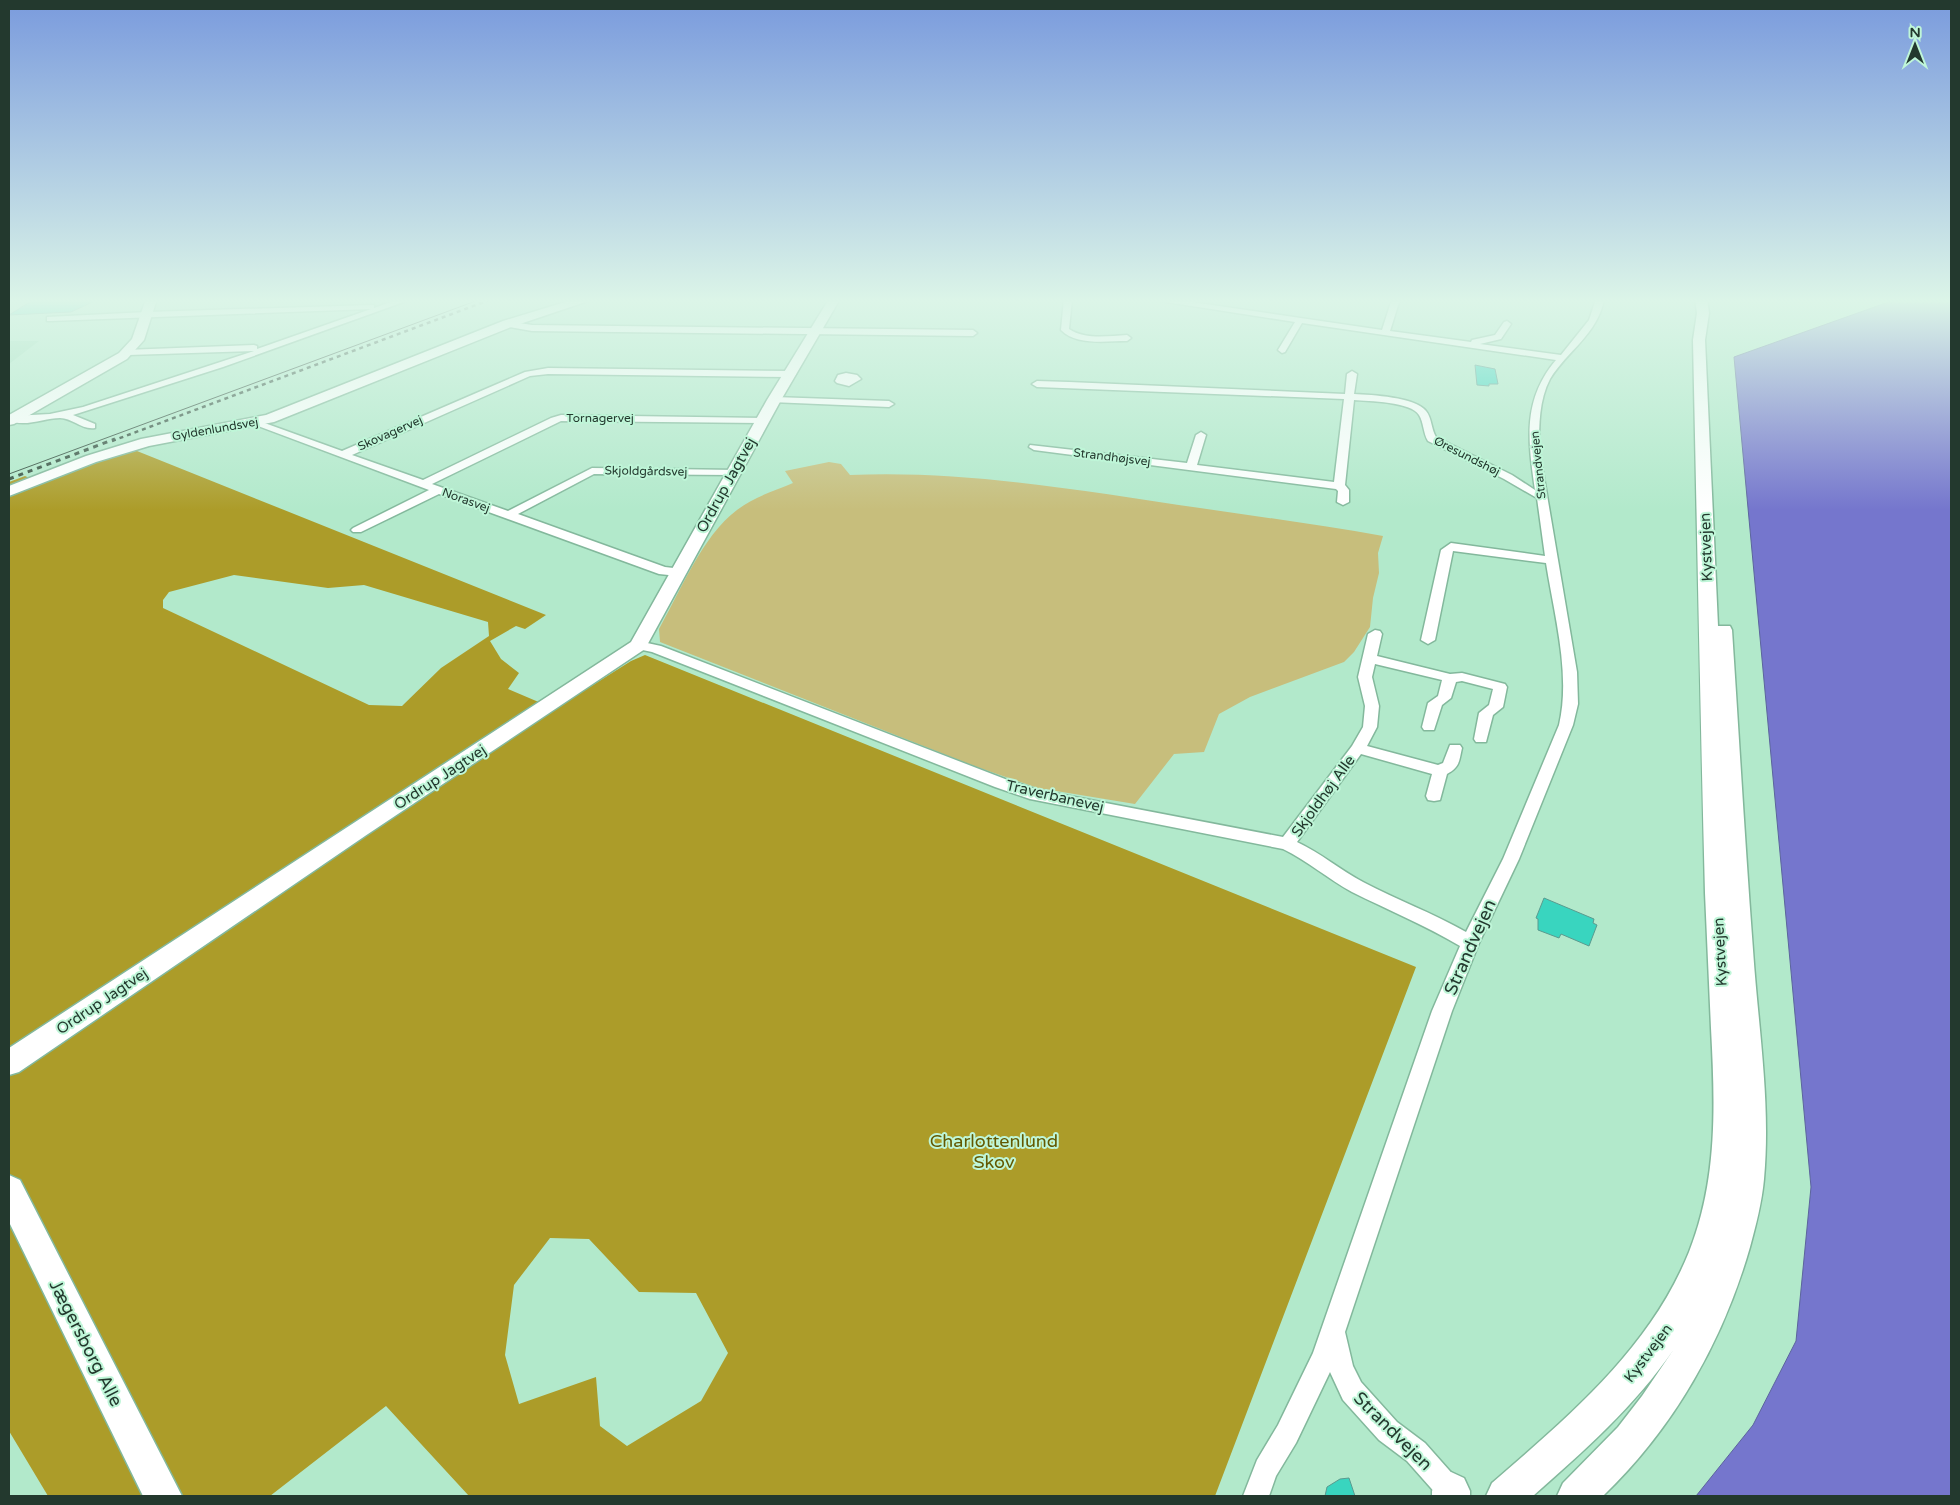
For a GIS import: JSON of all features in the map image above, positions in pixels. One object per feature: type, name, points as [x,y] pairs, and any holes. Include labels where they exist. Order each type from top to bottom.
[{"type":"main road","points":[[11,420],[103,369]]},
{"type":"main road","name":"Gyldenlundsvej","points":[[9,491],[91,460],[146,442],[255,423],[392,369]]},
{"type":"main road","name":"Ordrup Jagtvej","points":[[9,1063],[638,645],[762,420],[794,369]]},
{"type":"main road","name":"Kystvejen","points":[[1505,1496],[1605,1405],[1642,1364],[1667,1330],[1687,1294],[1715,1222],[1726,1174],[1730,1118],[1720,949],[1700,369]]},
{"type":"main road","name":"Kystvejen","points":[[1576,1496],[1604,1472],[1640,1429],[1695,1348],[1720,1294],[1730,1262],[1749,1181],[1751,1121],[1740,955],[1710,369]]},
{"type":"main road","name":"Jægersborg Alle","points":[[9,1190],[163,1496]]},
{"type":"street","points":[[11,420],[39,419],[64,415],[206,369]]},
{"type":"street","name":"Strandvejen","points":[[1256,1496],[1266,1469],[1287,1434],[1324,1358],[1442,1011],[1470,943],[1512,859],[1547,776],[1570,712],[1570,672],[1534,448],[1534,419],[1541,390],[1554,369]]},
{"type":"street","name":"Skovagervej","points":[[342,455],[519,377],[533,373],[791,374]]},
{"type":"street","points":[[1343,502],[1344,490],[1339,486],[1352,374]]},
{"type":"street","points":[[838,402],[846,383]]},
{"type":"street","name":"Øresundshøj","points":[[1037,384],[1350,397],[1399,402],[1420,409],[1424,414],[1426,430],[1432,439],[1508,477],[1531,492],[1541,496]]},
{"type":"street","points":[[774,400],[889,404]]},
{"type":"street","points":[[64,415],[92,426]]},
{"type":"street","name":"Tornagervej","points":[[423,484],[561,418],[762,420]]},
{"type":"street","name":"Norasvej","points":[[255,423],[663,570],[678,572]]},
{"type":"street","points":[[1191,467],[1201,434]]},
{"type":"street","name":"Strandhøjsvej","points":[[1034,446],[1339,486]]},
{"type":"street","name":"Skjoldgårdsvej","points":[[508,515],[592,471],[734,472]]},
{"type":"street","points":[[357,530],[438,490]]},
{"type":"street","points":[[1428,640],[1447,550],[1451,546],[1551,560]]},
{"type":"street","name":"Skjoldhøj Alle","points":[[1287,844],[1358,748],[1370,727],[1372,706],[1364,677],[1375,634]]},
{"type":"street","name":"Traverbanevej","points":[[638,645],[656,649],[1027,792],[1287,844],[1308,854],[1337,875],[1358,887],[1430,920],[1470,943]]},
{"type":"street","points":[[1368,658],[1450,678],[1462,677],[1500,687],[1496,707],[1486,713],[1481,739]]},
{"type":"street","points":[[1429,727],[1435,703],[1444,698],[1450,678]]},
{"type":"street","name":"Skjoldhøj Alle","points":[[1358,748],[1440,771]]},
{"type":"street","points":[[1434,796],[1440,771],[1450,766],[1455,748]]},
{"type":"street","name":"Strandvejen","points":[[1334,1333],[1341,1368],[1352,1392],[1388,1431],[1416,1452],[1452,1495]]},
{"type":"shaded area","points":[[1735,369],[1951,369],[1951,1496],[1696,1496],[1753,1425],[1796,1341],[1811,1187]]},
{"type":"shaded area","points":[[829,462],[841,464],[850,475],[938,476],[1025,483],[1383,536],[1378,553],[1379,573],[1373,598],[1370,627],[1354,652],[1344,662],[1250,697],[1219,714],[1204,752],[1174,754],[1135,804],[1038,788],[974,766],[660,642],[659,629],[702,549],[724,521],[750,501],[793,483],[785,471]]},
{"type":"green space","name":"Charlottenlund Skov","points":[[132,449],[546,615],[525,629],[516,626],[490,641],[501,659],[519,673],[508,689],[555,709],[631,661],[645,655],[1416,967],[1215,1496],[469,1496],[386,1406],[270,1496],[48,1496],[9,1431],[9,482],[25,476],[38,482]],"holes":[[[234,575],[328,588],[364,585],[488,622],[489,636],[441,668],[402,706],[369,705],[163,608],[163,600],[169,592]],[[550,1238],[589,1239],[639,1292],[696,1293],[728,1353],[701,1401],[627,1446],[600,1426],[596,1377],[519,1404],[505,1355],[514,1285]]]},
{"type":"building","points":[[1475,369],[1495,369],[1498,384],[1489,384],[1489,386],[1477,385]]},
{"type":"building","points":[[1544,898],[1594,919],[1593,923],[1597,925],[1589,946],[1561,934],[1559,938],[1538,930],[1538,919],[1536,918]]},
{"type":"building","points":[[1349,1478],[1355,1496],[1325,1496],[1327,1487],[1340,1479]]},
{"type":"tram line","points":[[9,474],[292,369]]},
{"type":"railway","points":[[112,441],[304,369]]},
{"type":"railway","points":[[9,479],[115,439]]}]
